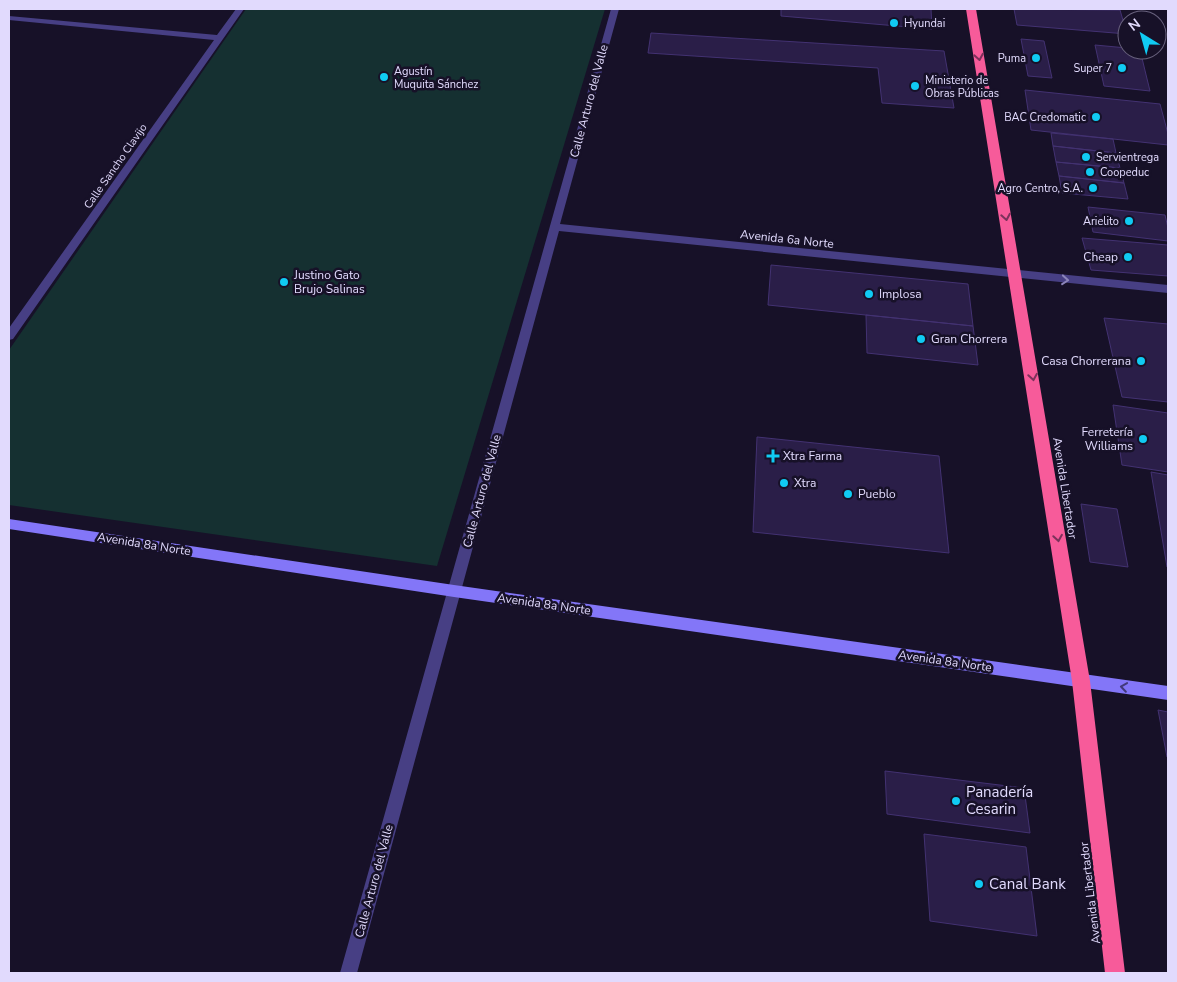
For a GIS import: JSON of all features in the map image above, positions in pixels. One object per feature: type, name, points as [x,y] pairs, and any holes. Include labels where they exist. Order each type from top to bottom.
[{"type":"highway","name":"Avenida Libertador","points":[[971,9],[1081,681],[1115,973]]},
{"type":"street","name":"Calle Sancho Clavijo","points":[[9,336],[240,9]]},
{"type":"street","name":"Calle Arturo del Valle","points":[[348,973],[615,9]]},
{"type":"street","points":[[9,18],[220,38]]},
{"type":"street","name":"Avenida 6a Norte","points":[[554,227],[1168,289]]},
{"type":"street","name":"Avenida 8a Norte","points":[[9,524],[454,591],[1168,693]]},
{"type":"green space","points":[[246,9],[605,9],[437,566],[9,505],[9,350]]},
{"type":"building","name":"Hyundai","points":[[781,9],[931,9],[932,29],[781,16]]},
{"type":"building","points":[[1014,9],[1120,10],[1117,10],[1117,33],[1017,25]]},
{"type":"building","name":"Ministerio de Obras Públicas","points":[[651,33],[944,51],[954,108],[882,103],[878,68],[648,53]]},
{"type":"building","name":"Puma","points":[[1021,39],[1044,41],[1052,78],[1028,76]]},
{"type":"building","name":"Super 7","points":[[1095,45],[1117,47],[1117,60],[1142,60],[1150,91],[1104,86]]},
{"type":"building","name":"BAC Credomatic","points":[[1025,90],[1160,104],[1168,134],[1168,145],[1031,130]]},
{"type":"building","points":[[1051,133],[1113,139],[1116,153],[1053,146]]},
{"type":"building","name":"Servientrega","points":[[1053,146],[1116,153],[1120,168],[1056,162]]},
{"type":"building","name":"Coopeduc","points":[[1056,162],[1120,168],[1124,183],[1059,176]]},
{"type":"building","name":"Agro Centro, S.A.","points":[[1059,176],[1124,183],[1128,199],[1062,193]]},
{"type":"building","name":"Arielito","points":[[1088,207],[1165,215],[1168,241],[1093,232]]},
{"type":"building","name":"Cheap","points":[[1082,238],[1168,245],[1168,276],[1091,270]]},
{"type":"building","name":"Implosa","points":[[771,265],[968,284],[973,326],[768,305]]},
{"type":"building","name":"Gran Chorrera","points":[[866,315],[973,326],[978,365],[867,353]]},
{"type":"building","name":"Casa Chorrerana","points":[[1104,318],[1168,324],[1168,402],[1122,397]]},
{"type":"building","name":"Ferretería Williams","points":[[1113,405],[1168,413],[1168,472],[1122,465]]},
{"type":"building","name":"Pueblo","points":[[757,437],[939,456],[949,553],[753,532]]},
{"type":"building","points":[[1151,472],[1168,475],[1168,567],[1167,567]]},
{"type":"building","points":[[1081,504],[1117,509],[1128,567],[1090,562]]},
{"type":"building","points":[[1158,710],[1168,712],[1168,757],[1167,757]]},
{"type":"building","name":"Panadería Cesarin","points":[[885,771],[1024,788],[1030,833],[887,814]]},
{"type":"building","name":"Canal Bank","points":[[924,834],[1026,847],[1037,936],[930,921]]},
{"type":"place","name":"Hyundai","points":[[894,23]]},
{"type":"place","name":"Puma","points":[[1036,58]]},
{"type":"place","name":"Super 7","points":[[1122,68]]},
{"type":"place","name":"Agustín Muquita Sánchez","points":[[384,77]]},
{"type":"place","name":"Ministerio de Obras Públicas","points":[[915,86]]},
{"type":"place","name":"BAC Credomatic","points":[[1096,117]]},
{"type":"place","name":"Servientrega","points":[[1086,157]]},
{"type":"place","name":"Coopeduc","points":[[1090,172]]},
{"type":"place","name":"Agro Centro, S.A.","points":[[1093,188]]},
{"type":"place","name":"Arielito","points":[[1129,221]]},
{"type":"place","name":"Cheap","points":[[1128,257]]},
{"type":"place","name":"Justino Gato Brujo Salinas","points":[[284,282]]},
{"type":"place","name":"Implosa","points":[[869,294]]},
{"type":"place","name":"Gran Chorrera","points":[[921,339]]},
{"type":"place","name":"Casa Chorrerana","points":[[1141,361]]},
{"type":"place","name":"Ferretería Williams","points":[[1143,439]]},
{"type":"place","name":"Xtra Farma","points":[[773,456]]},
{"type":"place","name":"Xtra","points":[[784,483]]},
{"type":"place","name":"Pueblo","points":[[848,494]]},
{"type":"place","name":"Panadería Cesarin","points":[[956,801]]},
{"type":"place","name":"Canal Bank","points":[[979,884]]}]
